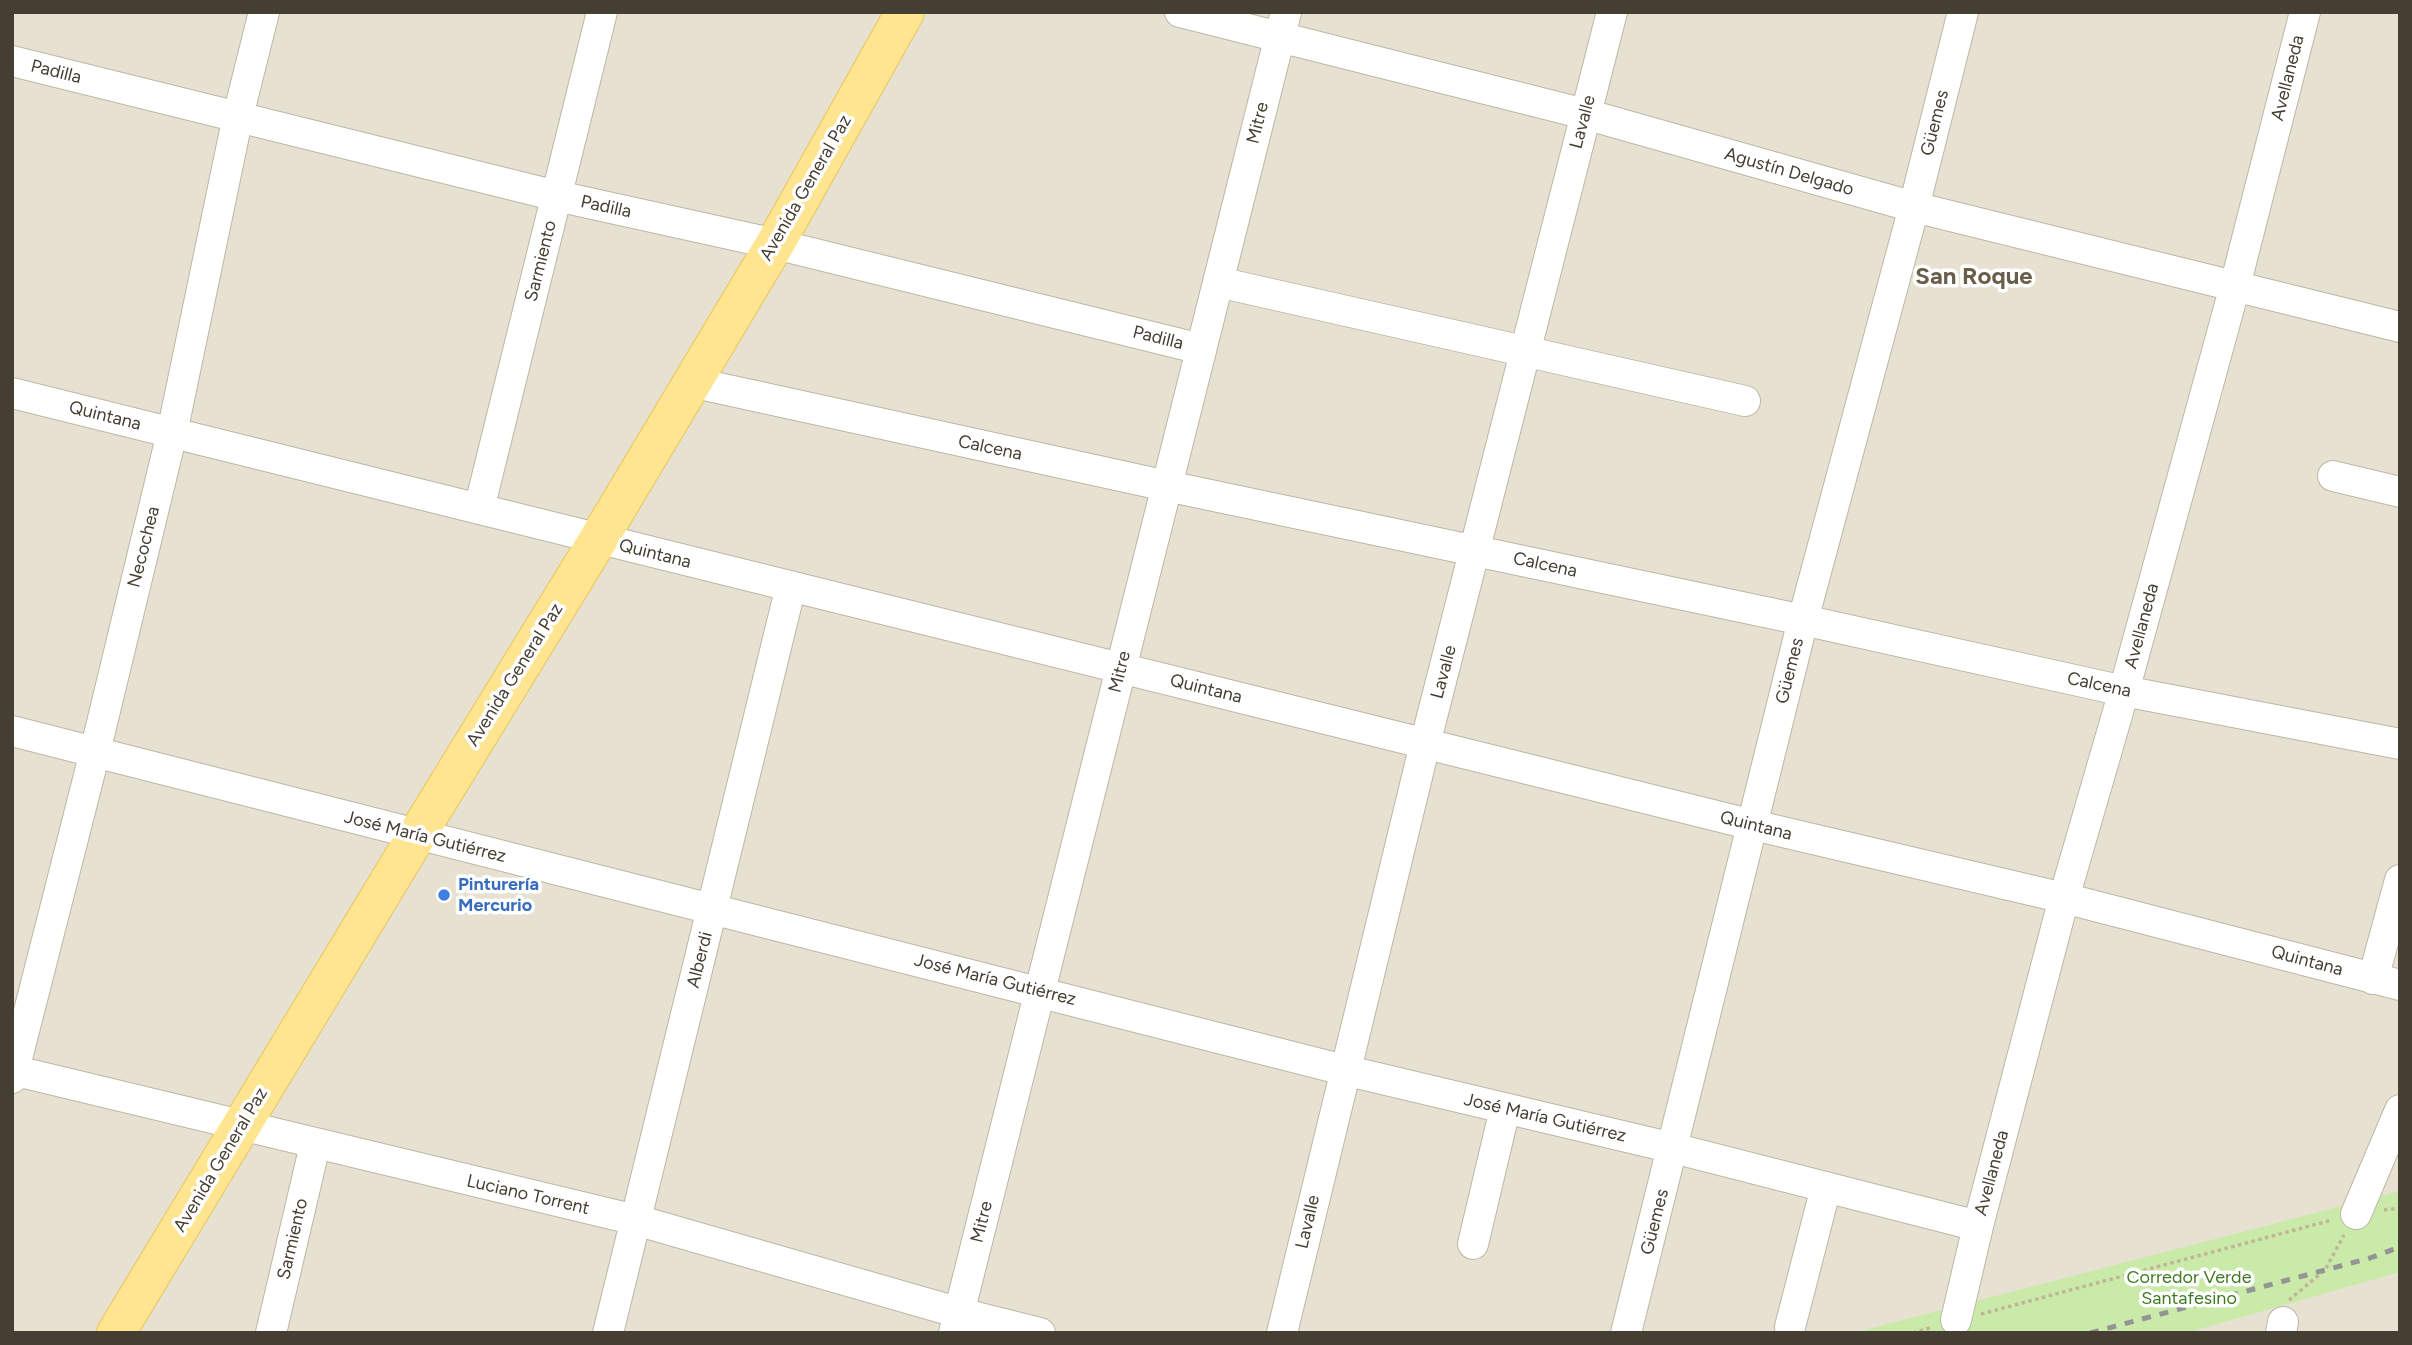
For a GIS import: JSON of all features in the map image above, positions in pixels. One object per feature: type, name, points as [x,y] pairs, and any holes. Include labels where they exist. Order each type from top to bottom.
[{"type":"main road","name":"Avenida General Paz","points":[[116,1333],[775,244],[905,12]]},
{"type":"street","name":"Necochea","points":[[13,1073],[95,752],[172,433],[238,117],[264,12]]},
{"type":"street","name":"Sarmiento","points":[[480,509],[603,12]]},
{"type":"street","name":"Agustín Delgado","points":[[1180,12],[1283,24],[1585,114],[1914,207],[2400,327]]},
{"type":"street","name":"Lavalle","points":[[1282,1333],[1425,744],[1612,12]]},
{"type":"street","name":"Güemes","points":[[1626,1333],[1803,620],[1914,207],[1963,12]]},
{"type":"street","name":"Avellaneda","points":[[1956,1320],[2064,898],[2235,286],[2305,12]]},
{"type":"street","name":"Mitre","points":[[957,1323],[1283,24]]},
{"type":"street","name":"Padilla","points":[[12,61],[556,196],[775,244],[1201,349]]},
{"type":"street","points":[[1218,282],[1745,401]]},
{"type":"street","name":"Calcena","points":[[691,382],[2124,691],[2400,744]]},
{"type":"street","name":"Quintana","points":[[12,393],[1753,825],[2064,898],[2386,982]]},
{"type":"street","points":[[2333,476],[2400,492]]},
{"type":"street","name":"Alberdi","points":[[608,1333],[791,586]]},
{"type":"street","name":"José María Gutiérrez","points":[[12,731],[1344,1070],[1673,1148],[1978,1226]]},
{"type":"street","points":[[2386,982],[2400,880]]},
{"type":"street","name":"Luciano Torrent","points":[[13,1073],[636,1220],[957,1323],[1040,1333]]},
{"type":"street","points":[[1473,1244],[1505,1109]]},
{"type":"street","points":[[2356,1213],[2400,1110]]},
{"type":"street","name":"Sarmiento","points":[[271,1333],[315,1145]]},
{"type":"street","points":[[1790,1327],[1826,1187]]},
{"type":"path","points":[[1956,1320],[2356,1213],[2400,1208]]},
{"type":"path","points":[[2282,1327],[2289,1298],[2325,1270],[2356,1213]]},
{"type":"shaded area","points":[[12,12],[2400,12],[2400,1333],[12,1333]]},
{"type":"green space","name":"Corredor Verde Santafesino","points":[[2400,1191],[2400,1272],[2186,1333],[1853,1333]]},
{"type":"railway","points":[[2090,1333],[2370,1258],[2400,1247]]},
{"type":"place","name":"Pinturería Mercurio","points":[[444,895]]},
{"type":"district","name":"San Roque","points":[[1974,277]]}]
